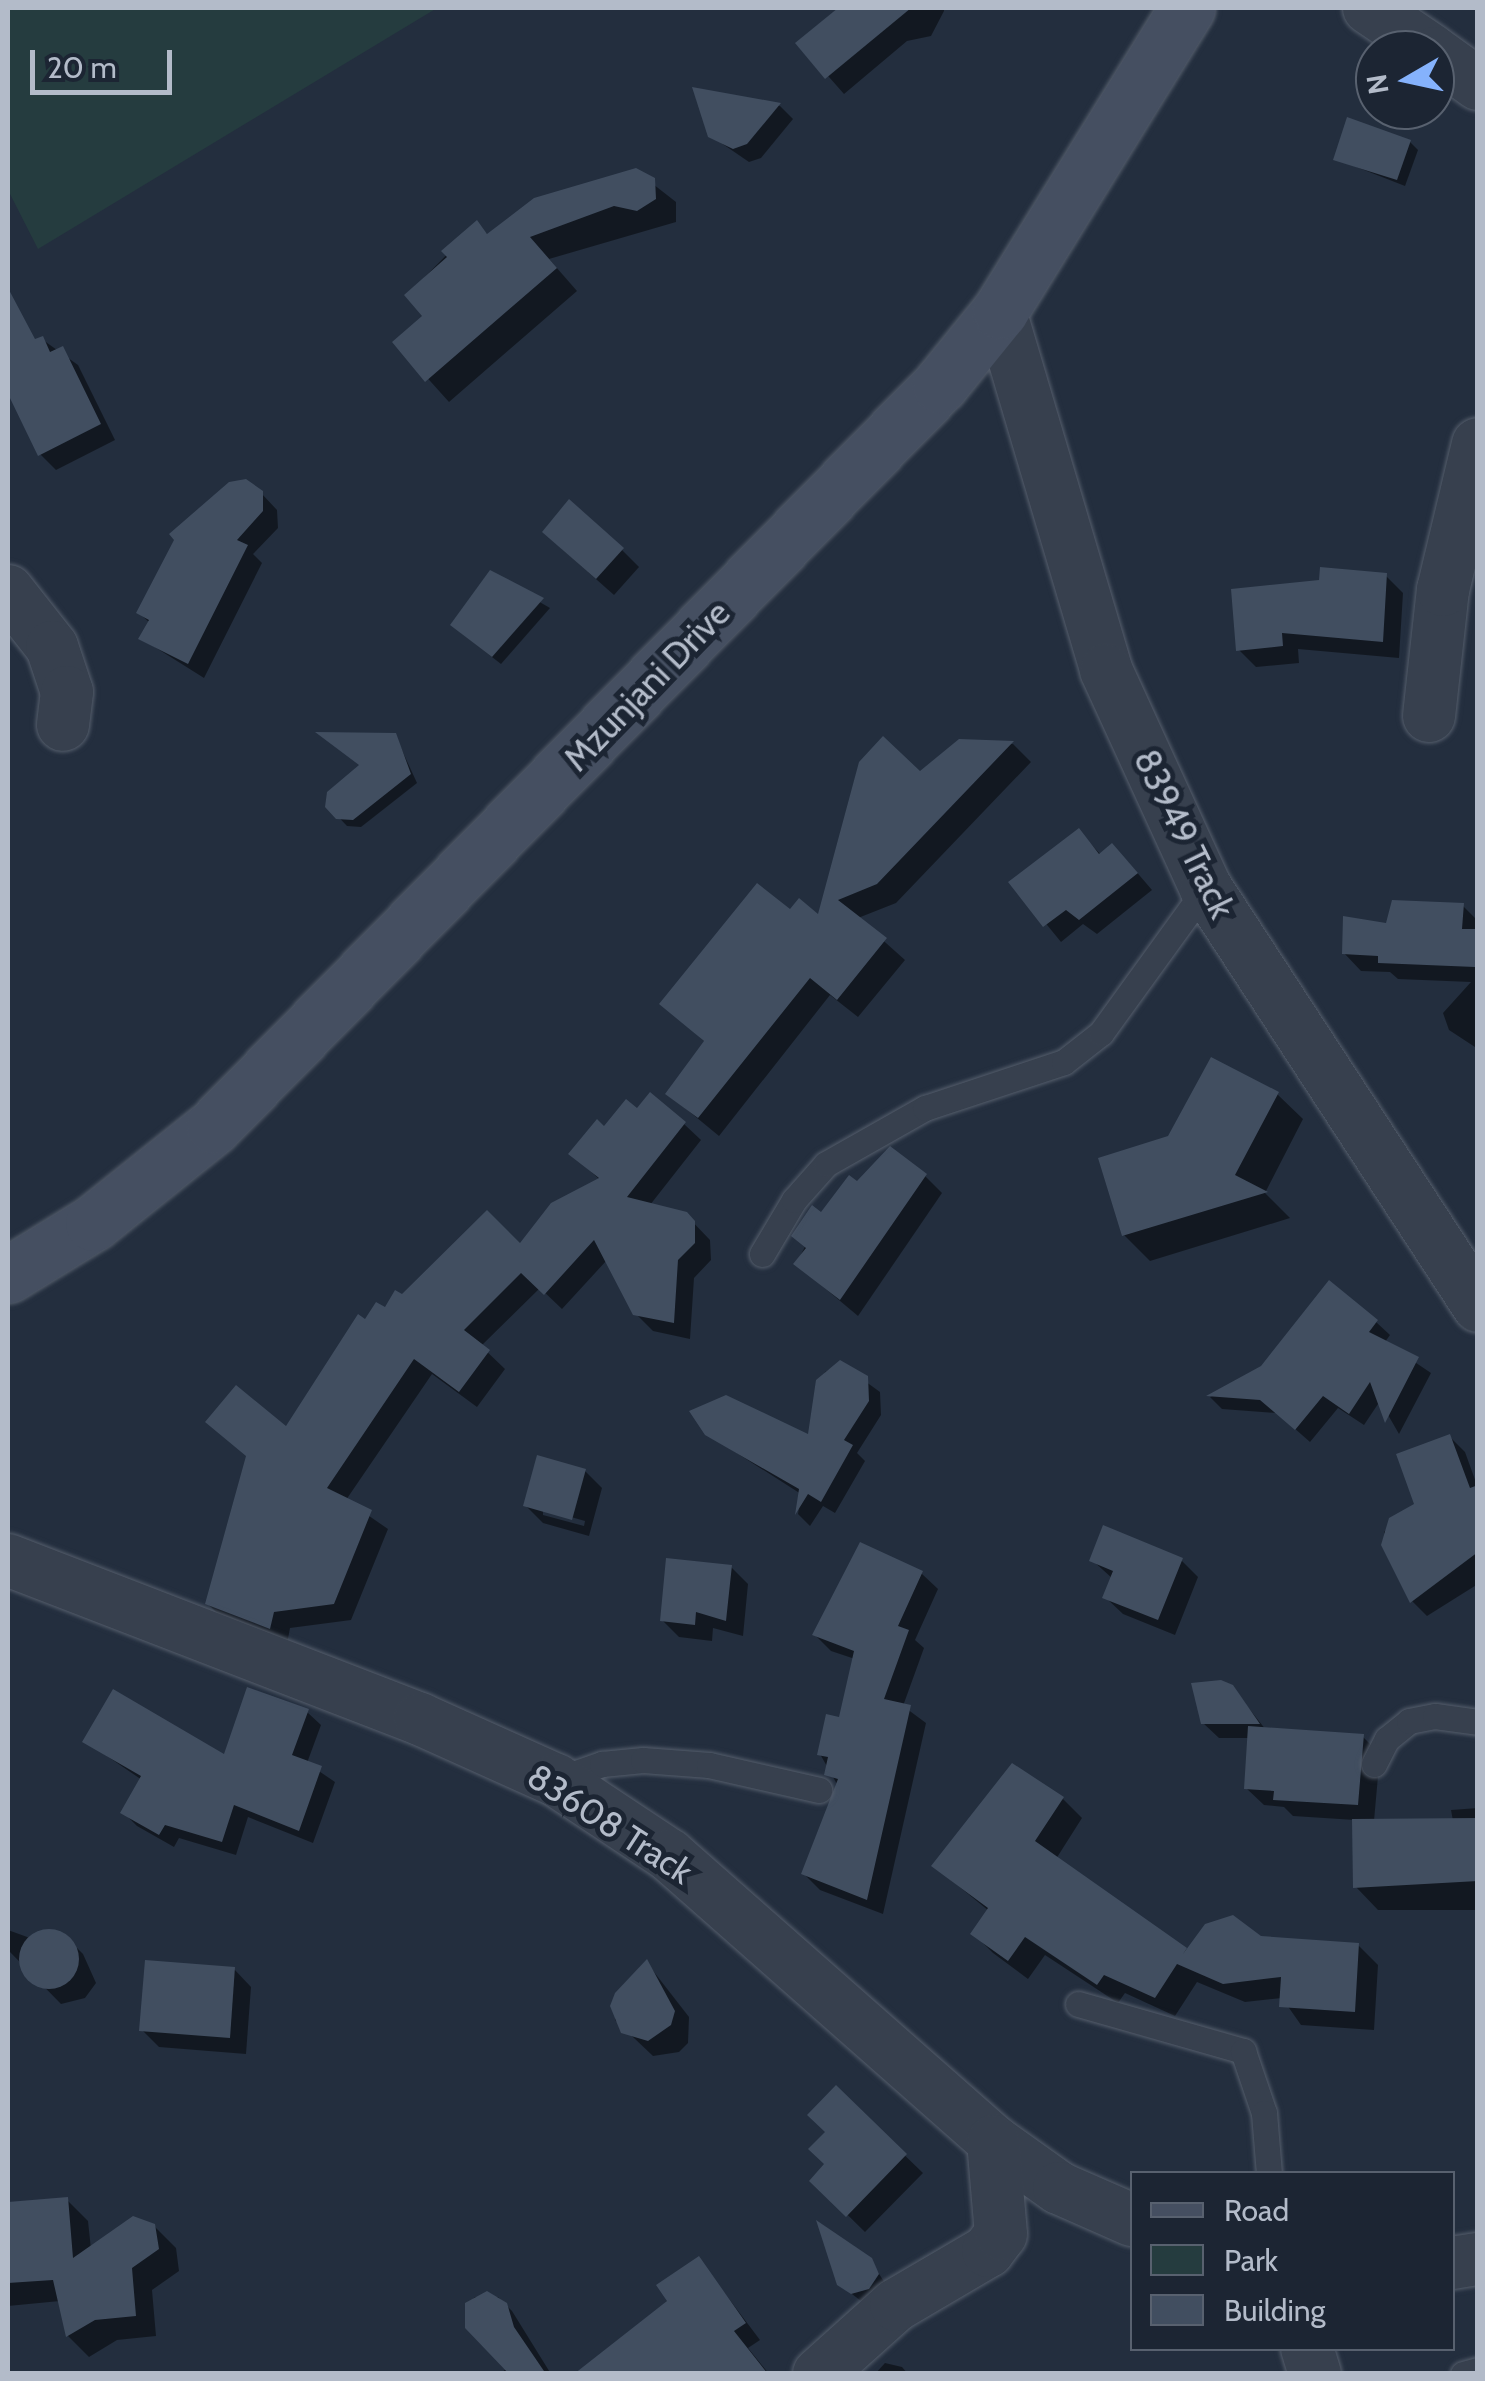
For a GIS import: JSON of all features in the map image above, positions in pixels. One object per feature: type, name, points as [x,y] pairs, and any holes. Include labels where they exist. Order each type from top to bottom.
[{"type":"main road","name":"Mzunjani Drive","points":[[8,1274],[93,1223],[214,1126],[940,385],[1000,311],[1187,8]]},
{"type":"street","points":[[1369,8],[1401,30]]},
{"type":"street","points":[[1455,68],[1478,84]]},
{"type":"street","name":"83949 Track","points":[[1000,311],[1106,670],[1206,888],[1478,1306]]},
{"type":"street","points":[[1429,716],[1442,590],[1478,444]]},
{"type":"street","points":[[8,591],[52,647],[66,692],[63,724]]},
{"type":"street","name":"83608 Track","points":[[8,1560],[420,1719],[556,1780],[669,1854],[994,2141],[1059,2188],[1130,2219]]},
{"type":"street","points":[[820,2374],[896,2305],[988,2251],[1001,2234],[994,2141]]},
{"type":"lane","points":[[762,1254],[794,1200],[826,1164],[925,1108],[1064,1062],[1101,1032],[1164,954],[1206,888]]},
{"type":"lane","points":[[1374,1764],[1388,1740],[1409,1722],[1435,1716],[1478,1722]]},
{"type":"lane","points":[[556,1780],[602,1764],[644,1760],[709,1765],[819,1790]]},
{"type":"lane","points":[[1078,2004],[1243,2051],[1264,2113],[1270,2171]]},
{"type":"lane","points":[[1463,2374],[1478,2370]]},
{"type":"green space","points":[[8,8],[437,8],[38,249],[8,190]]},
{"type":"building","points":[[838,8],[911,8],[825,79],[795,43]]},
{"type":"building","points":[[692,87],[781,103],[747,144],[733,149],[708,137]]},
{"type":"building","points":[[1347,117],[1355,120],[1355,130],[1383,130],[1411,140],[1397,180],[1333,160]]},
{"type":"building","points":[[636,168],[655,178],[656,199],[637,211],[614,206],[530,237],[557,268],[425,382],[392,342],[422,316],[404,295],[447,257],[441,251],[477,220],[487,234],[534,198]]},
{"type":"building","points":[[8,288],[35,339],[43,336],[50,352],[63,346],[101,424],[38,456],[8,394]]},
{"type":"building","points":[[246,479],[263,491],[263,511],[237,540],[248,545],[188,664],[138,639],[149,620],[136,613],[174,540],[169,534],[229,482]]},
{"type":"building","points":[[569,499],[624,548],[596,579],[542,532]]},
{"type":"building","points":[[1320,567],[1387,573],[1383,642],[1282,633],[1283,646],[1236,651],[1231,589],[1319,580]]},
{"type":"building","points":[[490,570],[544,598],[492,657],[450,625]]},
{"type":"building","points":[[315,732],[396,733],[411,774],[353,820],[336,819],[325,807],[327,792],[359,765]]},
{"type":"building","points":[[883,736],[920,771],[959,739],[1014,741],[877,884],[838,900],[887,938],[837,1000],[810,978],[698,1118],[665,1094],[704,1041],[659,1004],[757,883],[790,909],[799,898],[818,914],[859,762]]},
{"type":"building","points":[[1079,828],[1099,854],[1112,843],[1138,873],[1079,920],[1066,910],[1043,927],[1008,882]]},
{"type":"building","points":[[1392,900],[1464,903],[1462,929],[1476,929],[1475,967],[1378,963],[1378,956],[1342,954],[1343,916],[1386,923]]},
{"type":"building","points":[[1211,1057],[1279,1092],[1235,1175],[1268,1192],[1122,1236],[1098,1158],[1168,1136]]},
{"type":"building","points":[[650,1092],[686,1122],[627,1197],[687,1212],[695,1221],[695,1243],[678,1260],[674,1323],[633,1315],[594,1240],[544,1295],[521,1273],[464,1330],[490,1350],[459,1392],[414,1359],[327,1488],[372,1510],[334,1604],[274,1612],[270,1629],[205,1604],[246,1456],[205,1422],[236,1385],[286,1426],[358,1314],[365,1319],[376,1302],[385,1307],[395,1290],[402,1294],[487,1210],[520,1243],[551,1203],[599,1178],[568,1154],[597,1119],[604,1126],[626,1099],[637,1108]]},
{"type":"building","points":[[890,1146],[927,1174],[840,1300],[793,1264],[806,1248],[791,1236],[812,1205],[821,1212],[849,1175],[857,1181]]},
{"type":"building","points":[[1329,1280],[1378,1320],[1369,1332],[1419,1357],[1385,1423],[1370,1382],[1349,1414],[1323,1396],[1295,1430],[1260,1400],[1206,1396],[1261,1366]]},
{"type":"building","points":[[840,1360],[868,1376],[869,1401],[844,1440],[853,1445],[821,1502],[808,1494],[795,1515],[799,1489],[705,1435],[689,1411],[726,1395],[808,1434],[816,1380]]},
{"type":"building","points":[[1450,1434],[1470,1488],[1478,1485],[1478,1552],[1410,1603],[1381,1545],[1389,1518],[1414,1504],[1396,1454]]},
{"type":"building","points":[[537,1455],[586,1469],[572,1520],[523,1506]]},
{"type":"building","points":[[1103,1525],[1183,1558],[1158,1620],[1102,1598],[1113,1571],[1089,1561]]},
{"type":"building","points":[[860,1542],[923,1571],[898,1626],[909,1630],[884,1699],[911,1705],[867,1900],[801,1874],[838,1779],[824,1775],[828,1757],[817,1755],[826,1714],[839,1717],[854,1651],[812,1635]]},
{"type":"building","points":[[666,1558],[732,1565],[726,1621],[696,1612],[695,1625],[660,1621]]},
{"type":"building","points":[[1221,1680],[1233,1685],[1260,1724],[1201,1724],[1191,1683]]},
{"type":"building","points":[[247,1687],[309,1709],[292,1755],[322,1766],[299,1831],[234,1805],[222,1842],[165,1825],[159,1835],[120,1813],[141,1776],[82,1742],[113,1689],[224,1754]]},
{"type":"building","points":[[1248,1726],[1364,1734],[1358,1805],[1273,1800],[1274,1791],[1244,1789]]},
{"type":"building","points":[[1012,1763],[1064,1797],[1035,1841],[1187,1948],[1183,1954],[1205,1924],[1233,1915],[1261,1936],[1359,1943],[1355,2012],[1279,2007],[1281,1977],[1223,1984],[1177,1964],[1155,1998],[1104,1975],[1097,1985],[1025,1937],[1008,1961],[970,1934],[988,1908],[931,1866]]},
{"type":"building","points":[[1478,1818],[1478,1881],[1353,1888],[1352,1819]]},
{"type":"building","points":[[49,1929],[70,1938],[79,1959],[70,1980],[49,1989],[28,1980],[19,1959],[28,1938]]},
{"type":"building","points":[[647,1959],[675,2011],[671,2025],[648,2041],[621,2033],[610,2006],[615,1993]]},
{"type":"building","points":[[145,1960],[235,1967],[230,2038],[139,2031]]},
{"type":"building","points":[[836,2085],[907,2154],[846,2217],[809,2181],[824,2164],[808,2149],[825,2132],[807,2115]]},
{"type":"building","points":[[68,2197],[73,2258],[133,2216],[155,2224],[159,2249],[132,2268],[136,2316],[95,2320],[66,2337],[53,2280],[8,2283],[8,2202]]},
{"type":"building","points":[[816,2220],[872,2258],[879,2274],[869,2289],[851,2294],[837,2285]]},
{"type":"building","points":[[699,2256],[746,2323],[734,2331],[768,2374],[574,2374],[667,2301],[656,2285]]},
{"type":"building","points":[[487,2291],[507,2303],[514,2327],[546,2374],[509,2374],[465,2328],[465,2303]]}]
